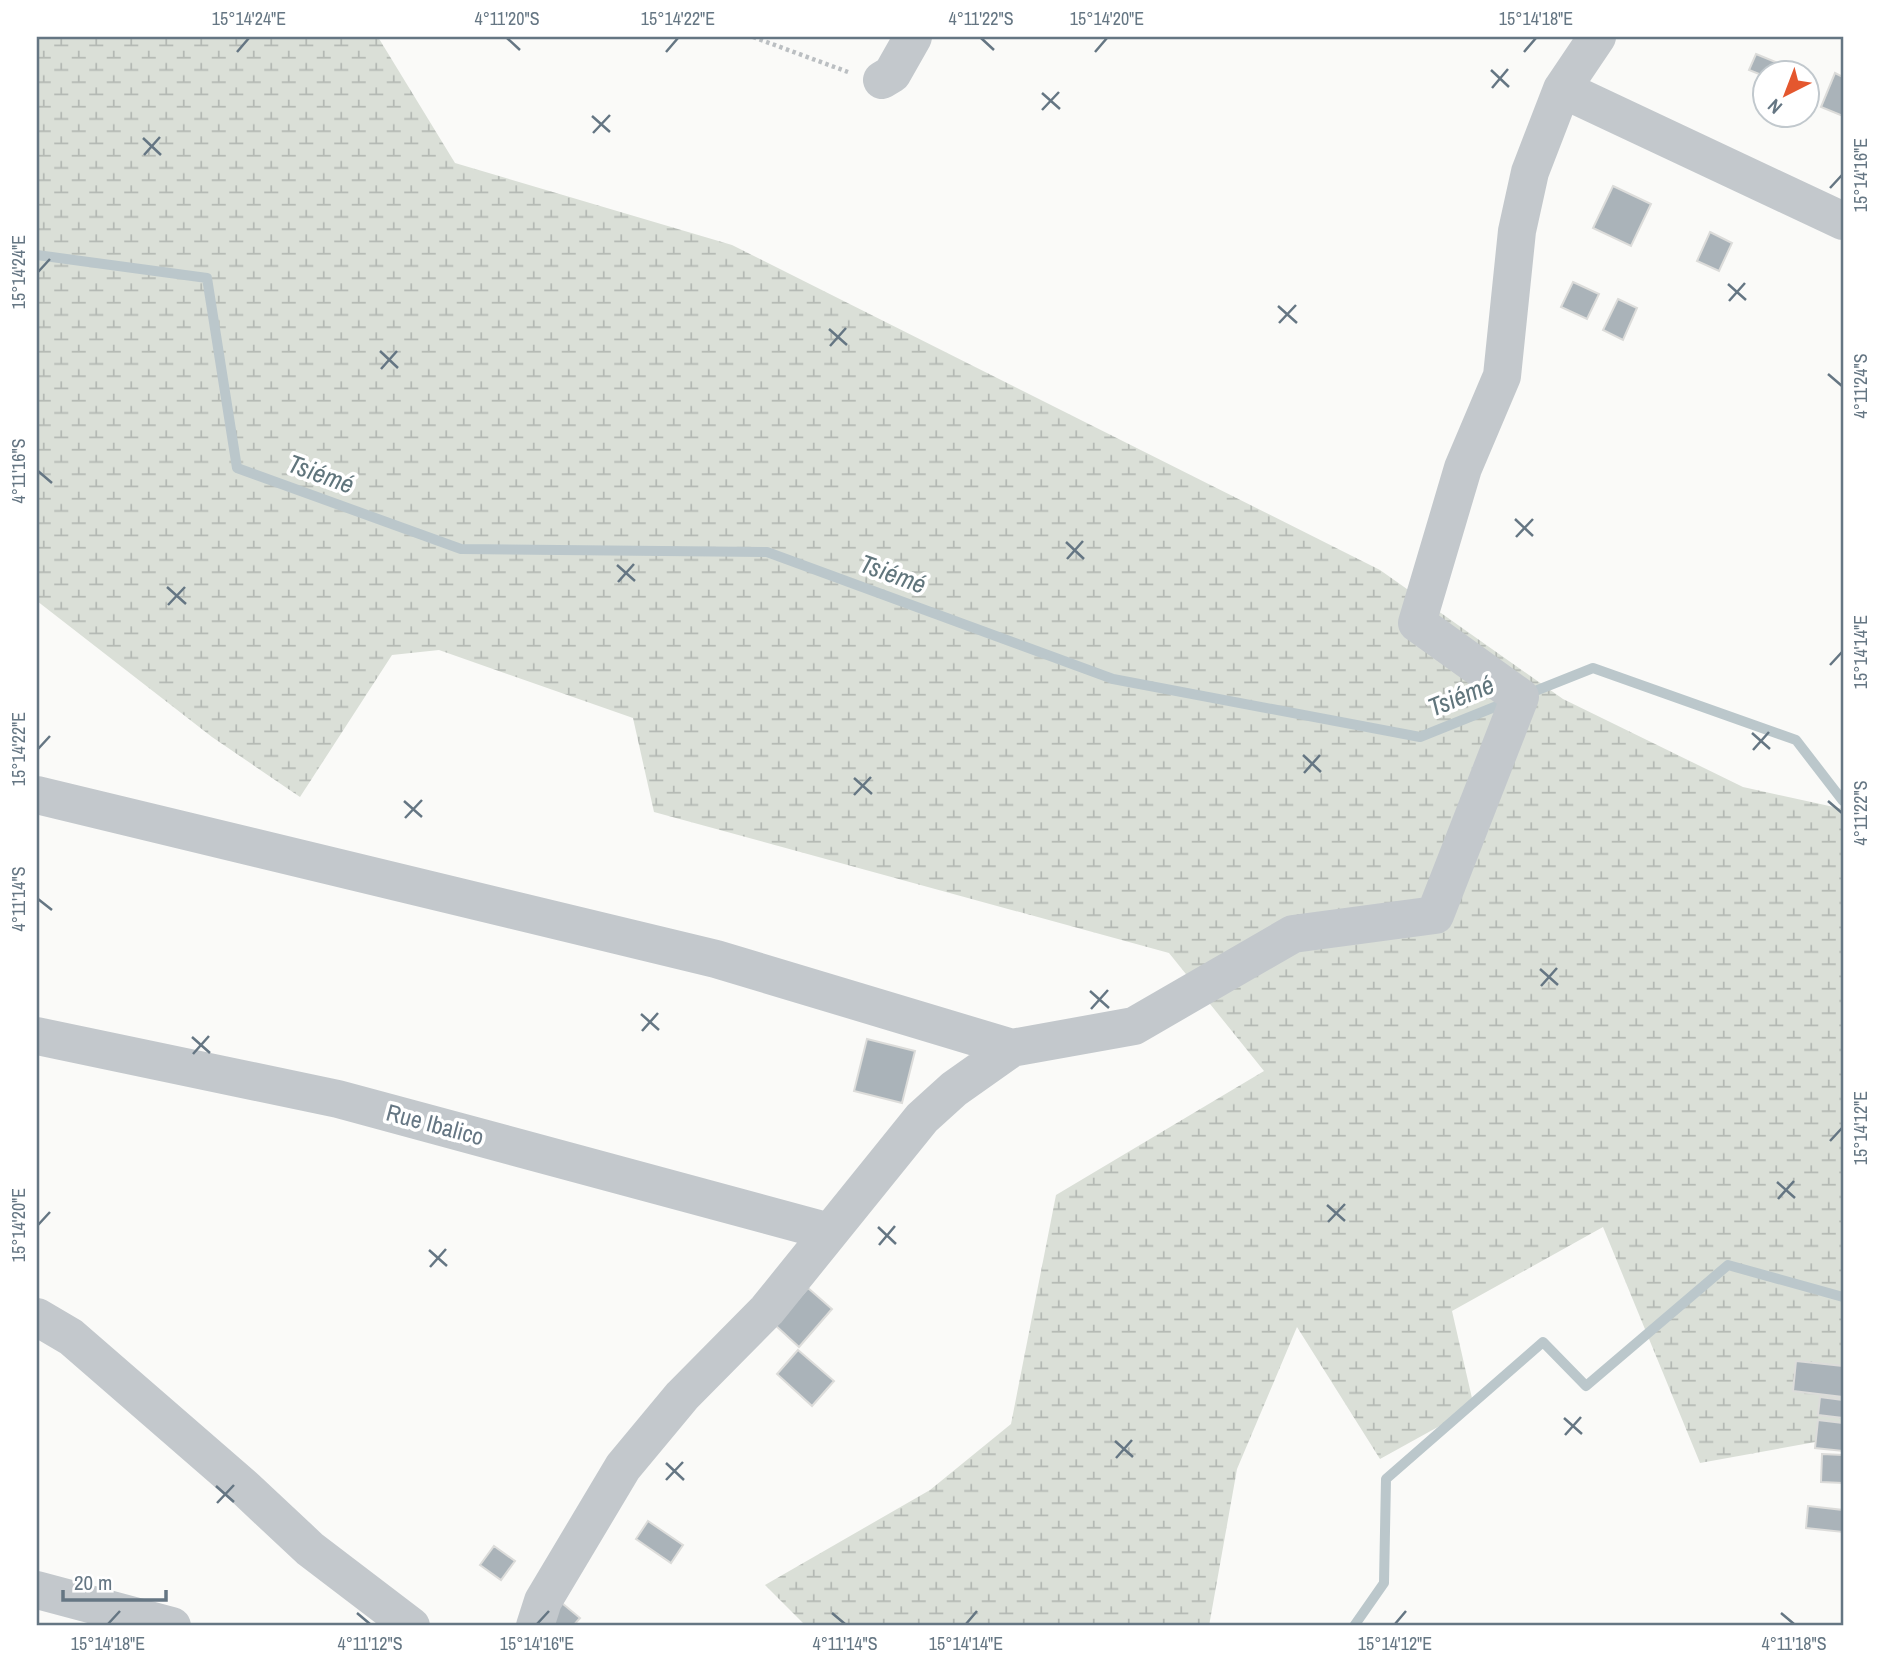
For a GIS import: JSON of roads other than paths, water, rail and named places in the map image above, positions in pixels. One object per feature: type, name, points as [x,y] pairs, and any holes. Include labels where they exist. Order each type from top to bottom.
[{"type":"street","points":[[882,80],[892,74],[913,37]]},
{"type":"street","points":[[535,1626],[543,1601],[623,1467],[682,1396],[767,1310],[922,1118],[954,1089],[1012,1048],[1134,1026],[1293,934],[1435,915],[1520,697],[1417,623],[1462,468],[1502,376],[1517,231],[1530,172],[1562,89],[1597,37]]},
{"type":"street","points":[[1562,89],[1843,221]]},
{"type":"street","points":[[37,795],[716,959],[1012,1048]]},
{"type":"street","name":"Rue Ibalico","points":[[37,1035],[338,1099],[830,1232]]},
{"type":"street","points":[[37,1317],[71,1337],[246,1489],[310,1549],[411,1626]]},
{"type":"street","points":[[37,1590],[172,1626]]},
{"type":"waterway","name":"Tsiémé","points":[[37,255],[207,278],[237,468],[461,549],[767,552],[1113,679],[1420,737],[1507,702]]},
{"type":"waterway","name":"Tsiémé","points":[[1525,695],[1593,668],[1796,740],[1843,801]]},
{"type":"waterway","points":[[1354,1626],[1384,1583],[1386,1479],[1543,1342],[1586,1386],[1728,1265],[1843,1297]]}]
